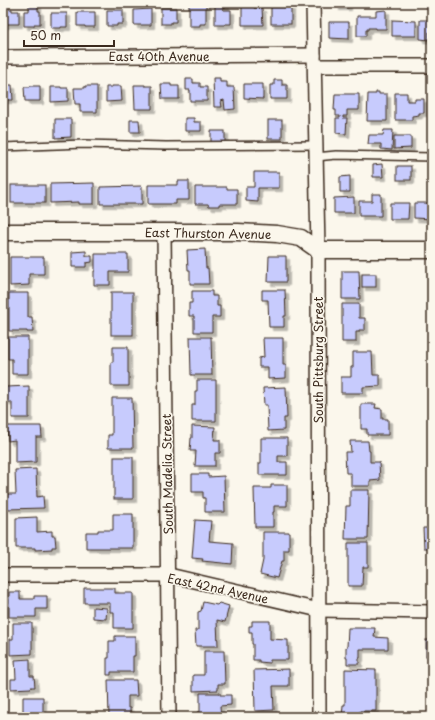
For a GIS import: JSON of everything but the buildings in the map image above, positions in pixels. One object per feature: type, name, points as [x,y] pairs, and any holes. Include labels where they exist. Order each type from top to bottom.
[{"type":"street","name":"South Pittsburg Street","points":[[314,3],[318,250],[319,717]]},
{"type":"street","name":"East 40th Avenue","points":[[3,57],[315,60],[432,66]]},
{"type":"street","name":"East Thurston Avenue","points":[[3,232],[238,232],[277,234],[301,238],[318,250]]},
{"type":"street","name":"South Madelia Street","points":[[164,232],[169,717]]},
{"type":"street","points":[[318,250],[432,250]]},
{"type":"street","name":"East 42nd Avenue","points":[[3,575],[168,575],[318,610],[432,612]]},
{"type":"lane","points":[[3,148],[84,144],[316,151],[336,155],[432,157]]}]
